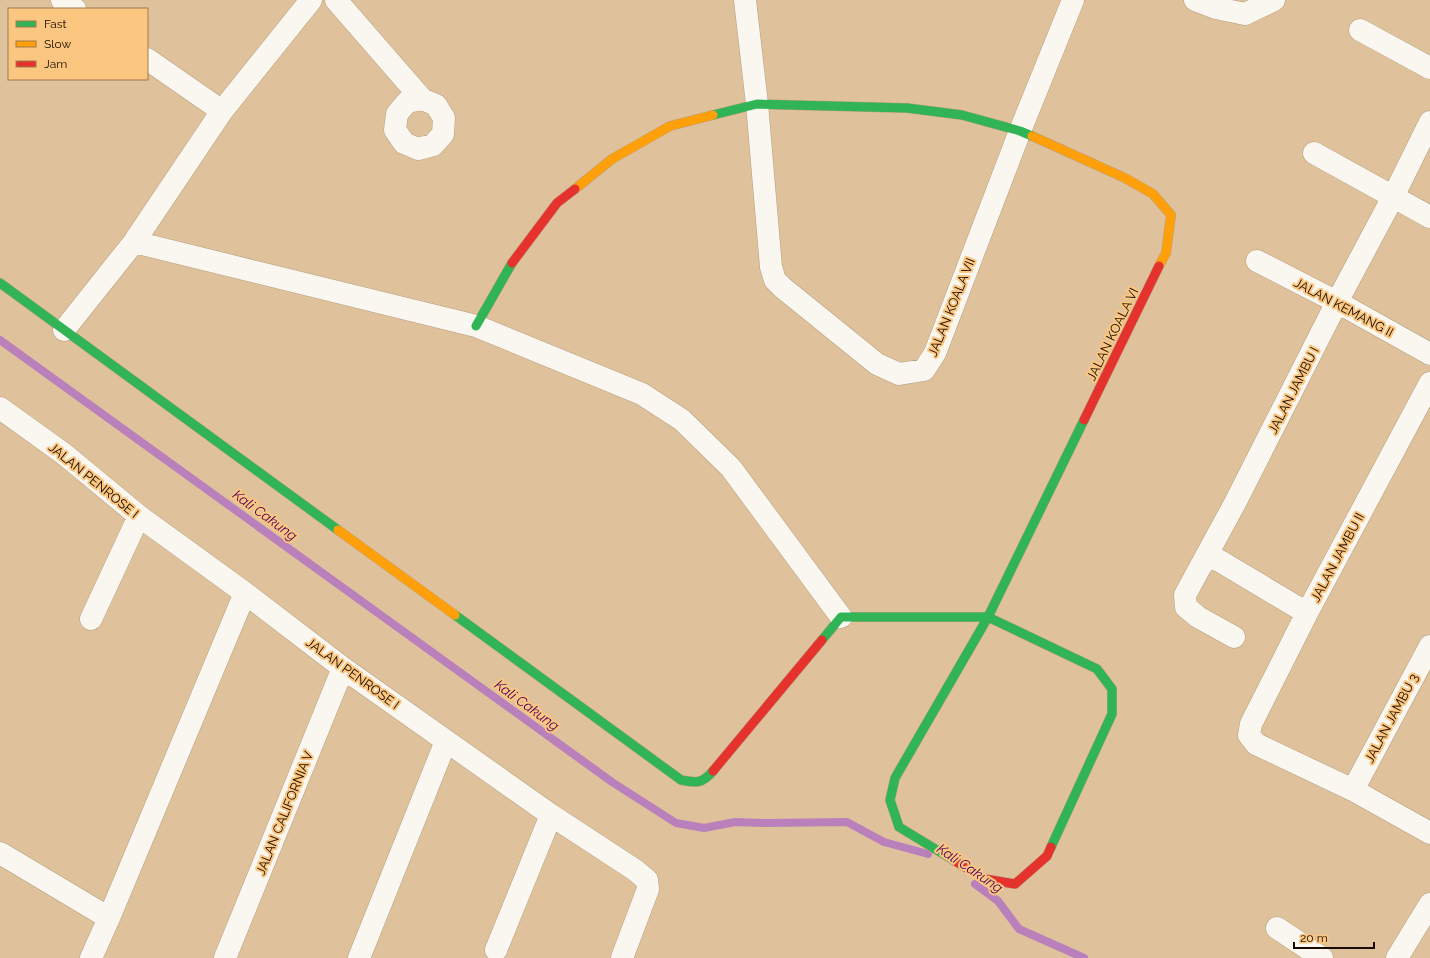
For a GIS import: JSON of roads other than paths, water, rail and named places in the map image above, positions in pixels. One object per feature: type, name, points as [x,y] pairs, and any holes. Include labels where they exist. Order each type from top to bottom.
[{"type":"street","points":[[62,0],[74,8]]},
{"type":"street","points":[[64,330],[134,242],[222,111],[311,0]]},
{"type":"street","points":[[336,0],[422,99]]},
{"type":"street","name":"JALAN KOALA VII","points":[[745,0],[757,104],[772,267],[775,280],[877,364],[899,374],[924,370],[935,354],[1020,131],[1073,0]]},
{"type":"street","points":[[1195,0],[1216,8],[1245,14],[1274,0]]},
{"type":"street","points":[[1360,30],[1430,68]]},
{"type":"street","points":[[148,60],[222,111]]},
{"type":"street","name":"JALAN KOALA VI","points":[[476,326],[515,257],[557,203],[612,159],[670,126],[757,104],[907,108],[962,116],[1020,131],[1125,178],[1154,194],[1171,215],[1166,253],[988,618],[895,778],[890,800],[899,827],[985,879],[1015,884],[1047,856],[1112,714],[1112,689],[1097,669],[988,618]]},
{"type":"street","name":"JALAN JAMBU I","points":[[1234,637],[1198,617],[1186,607],[1185,595],[1208,554],[1337,302],[1393,197],[1430,122]]},
{"type":"street","points":[[1314,153],[1430,217]]},
{"type":"street","points":[[134,242],[476,326],[642,394],[682,420],[731,468],[841,617]]},
{"type":"street","name":"JALAN KEMANG II","points":[[1257,261],[1337,302],[1430,354]]},
{"type":"street","points":[[0,283],[682,780],[694,783],[707,778],[841,617]]},
{"type":"street","name":"JALAN JAMBU II","points":[[1353,790],[1256,744],[1249,735],[1251,724],[1307,613],[1430,383]]},
{"type":"street","name":"JALAN PENROSE I","points":[[0,408],[64,454],[139,516],[245,593],[344,668],[551,815],[635,870],[646,880],[648,889],[622,958]]},
{"type":"street","points":[[91,619],[139,516]]},
{"type":"street","points":[[1208,554],[1307,613]]},
{"type":"street","points":[[91,958],[245,593]]},
{"type":"street","points":[[841,617],[988,618]]},
{"type":"street","name":"JALAN JAMBU 3","points":[[1353,790],[1430,646]]},
{"type":"street","name":"JALAN CALIFORNIA V","points":[[225,958],[344,668]]},
{"type":"street","points":[[359,958],[446,741]]},
{"type":"street","points":[[1353,790],[1430,833]]},
{"type":"street","points":[[496,950],[551,815]]},
{"type":"street","points":[[0,854],[109,918]]},
{"type":"street","points":[[1398,958],[1430,904]]},
{"type":"street","points":[[1277,928],[1322,958]]},
{"type":"waterway","name":"Kali Cakung","points":[[0,340],[612,782],[676,823],[704,828],[735,822],[847,822],[884,842],[928,854]]},
{"type":"waterway","name":"Kali Cakung","points":[[975,884],[998,901],[1019,929],[1084,958]]}]
